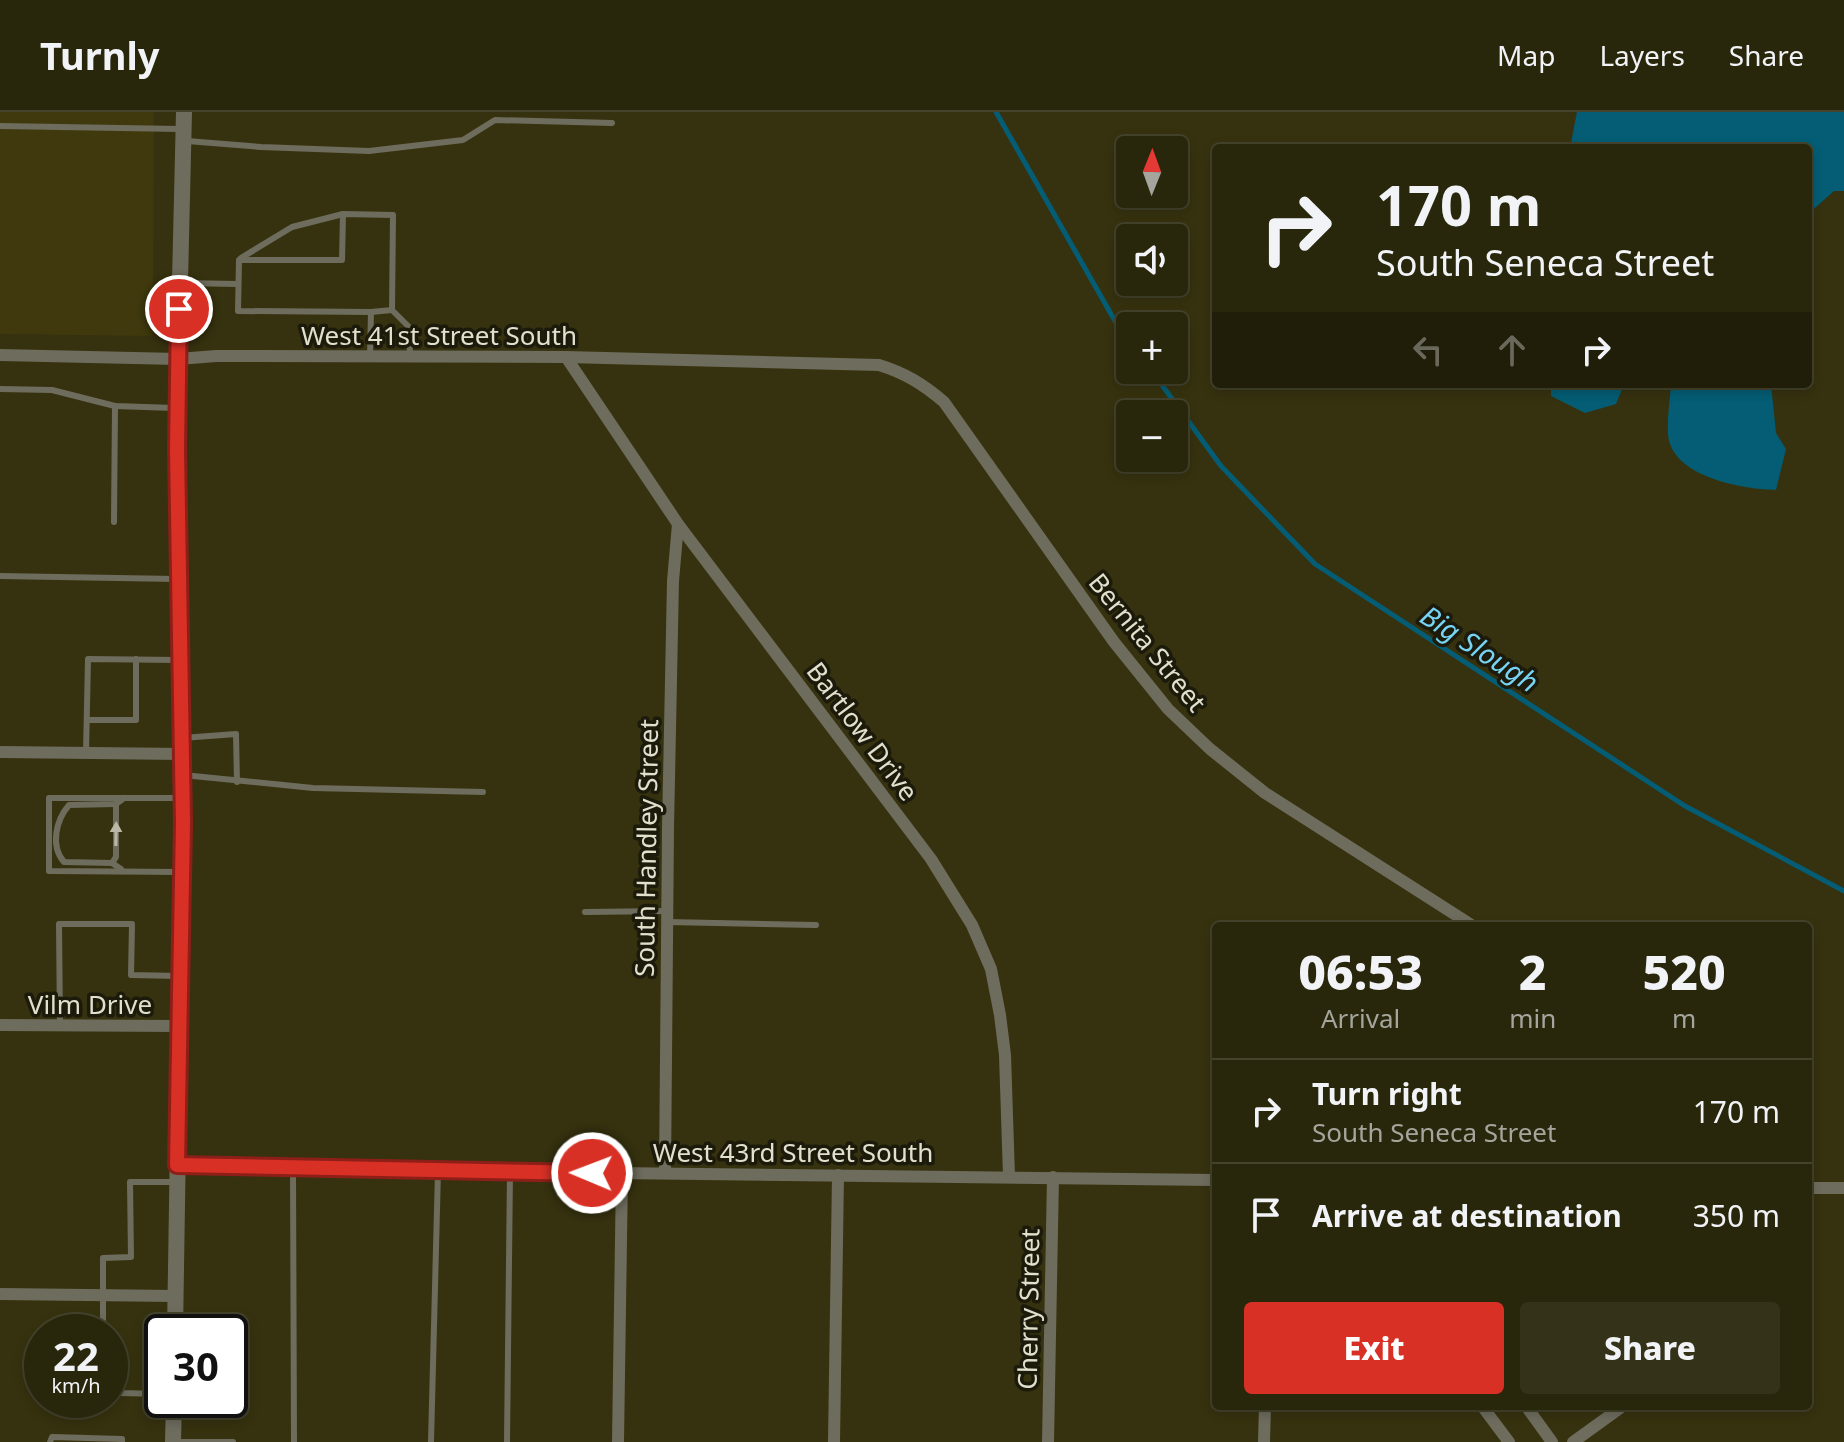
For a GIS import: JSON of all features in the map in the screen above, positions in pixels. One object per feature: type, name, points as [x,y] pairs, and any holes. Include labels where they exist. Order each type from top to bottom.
[{"type":"street","points":[[175,1314],[183,798],[177,408],[184,127]]},
{"type":"street","name":"West 41st Street South","points":[[0,355],[178,359],[216,356],[566,357],[879,365]]},
{"type":"street","name":"Bartlow Drive","points":[[566,357],[678,524],[931,859],[982,943],[991,969],[1005,1055],[1009,1176]]},
{"type":"street","name":"Bernita Street","points":[[879,365],[909,376],[944,402],[1114,642],[1168,709],[1210,749],[1265,793],[1467,922]]},
{"type":"street","name":"South Handley Street","points":[[665,1173],[673,581],[678,524]]},
{"type":"street","points":[[0,752],[86,753],[183,746]]},
{"type":"street","name":"Vilm Drive","points":[[0,1025],[179,1026]]},
{"type":"street","name":"West 43rd Street South","points":[[177,1173],[293,1169],[1212,1180]]},
{"type":"street","points":[[618,1442],[622,1173]]},
{"type":"street","points":[[834,1442],[838,1175]]},
{"type":"street","name":"Cherry Street","points":[[1048,1442],[1053,1177]]},
{"type":"street","points":[[1812,1188],[1844,1188]]},
{"type":"street","points":[[0,1294],[175,1296]]},
{"type":"street","points":[[1264,1442],[1265,1410]]},
{"type":"street","points":[[1485,1410],[1509,1442]]},
{"type":"street","points":[[1529,1410],[1552,1442]]},
{"type":"street","points":[[1573,1442],[1617,1410]]},
{"type":"street","points":[[173,1442],[174,1418]]},
{"type":"lane","points":[[0,126],[184,127],[261,147],[369,151],[463,140],[495,120],[612,123]]},
{"type":"lane","points":[[239,260],[342,260],[343,214]]},
{"type":"lane","points":[[239,260],[292,227],[343,214],[393,215],[392,310],[409,327],[410,357]]},
{"type":"lane","points":[[239,260],[238,311],[392,310]]},
{"type":"lane","points":[[180,283],[238,284]]},
{"type":"lane","points":[[370,356],[371,312]]},
{"type":"lane","points":[[0,389],[52,390],[115,406],[177,408]]},
{"type":"lane","points":[[114,522],[115,406]]},
{"type":"lane","points":[[0,576],[180,579]]},
{"type":"lane","points":[[86,753],[88,659],[181,660]]},
{"type":"lane","points":[[87,720],[136,720],[136,659]]},
{"type":"lane","points":[[183,746],[236,734],[237,782]]},
{"type":"lane","points":[[183,775],[313,788],[483,792]]},
{"type":"lane","points":[[182,872],[49,871],[49,798],[183,798]]},
{"type":"lane","points":[[124,798],[116,804],[69,805],[57,822],[57,847],[64,862],[112,863],[124,871]]},
{"type":"lane","points":[[112,863],[116,857],[116,804]]},
{"type":"lane","points":[[585,912],[816,925]]},
{"type":"lane","points":[[60,1025],[59,924],[132,924],[131,975],[180,976]]},
{"type":"lane","points":[[293,1169],[294,1442]]},
{"type":"lane","points":[[431,1442],[438,1171]]},
{"type":"lane","points":[[507,1442],[510,1172]]},
{"type":"lane","points":[[103,1314],[103,1258],[131,1257],[130,1182],[177,1173]]},
{"type":"lane","points":[[50,1442],[52,1437],[122,1439],[122,1442]]},
{"type":"lane","points":[[173,1442],[233,1442]]},
{"type":"shaded area","points":[[0,112],[154,112],[153,336],[0,334]]},
{"type":"water","points":[[1577,112],[1844,112],[1844,191],[1834,191],[1812,210],[1812,144],[1571,144]]},
{"type":"water","points":[[1551,388],[1622,388],[1616,404],[1585,413],[1551,396]]},
{"type":"water","points":[[1671,388],[1771,388],[1776,433],[1786,449],[1776,490],[1745,487],[1710,478],[1681,461],[1672,449],[1668,415]]},
{"type":"waterway","name":"Big Slough","points":[[996,112],[1116,322]]},
{"type":"waterway","name":"Big Slough","points":[[1161,384],[1221,466],[1315,564],[1685,806],[1844,891]]},
{"type":"route","points":[[179,309],[177,449],[183,823],[177,1165],[592,1173]]}]
